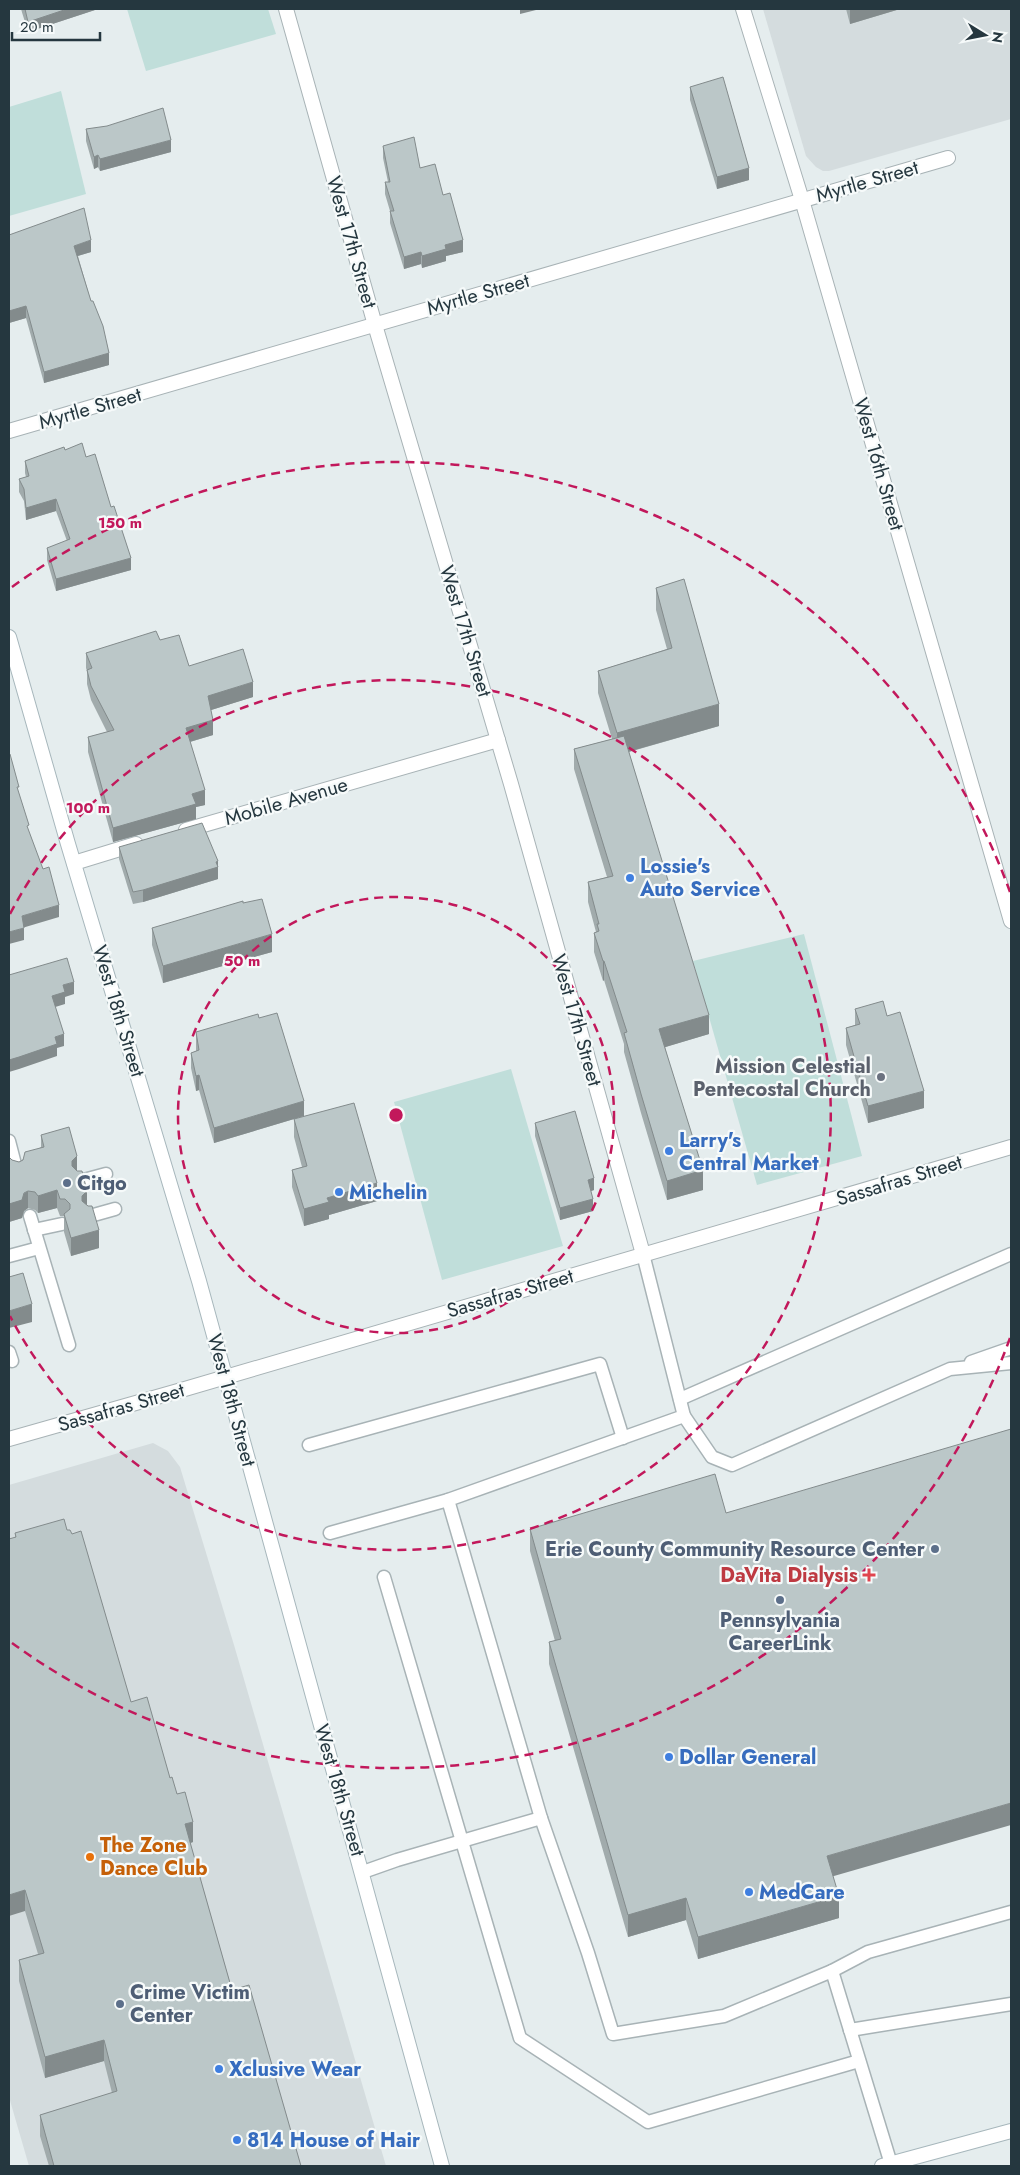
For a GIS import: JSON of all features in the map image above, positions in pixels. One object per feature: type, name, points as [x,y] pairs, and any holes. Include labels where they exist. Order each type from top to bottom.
[{"type":"street","name":"West 17th Street","points":[[286,9],[375,325],[498,740],[643,1254]]},
{"type":"street","name":"West 16th Street","points":[[743,9],[802,200],[1011,921]]},
{"type":"street","name":"Myrtle Street","points":[[9,431],[948,158]]},
{"type":"street","name":"West 18th Street","points":[[9,637],[226,1377],[442,2166]]},
{"type":"street","name":"Mobile Avenue","points":[[173,834],[498,740]]},
{"type":"street","points":[[74,863],[145,842]]},
{"type":"street","name":"Sassafras Street","points":[[9,1439],[1011,1147]]},
{"type":"street","points":[[886,2165],[1011,2131]]},
{"type":"lane","points":[[9,1141],[17,1172]]},
{"type":"lane","points":[[80,1181],[106,1174]]},
{"type":"lane","points":[[90,1216],[115,1209]]},
{"type":"lane","points":[[30,1216],[69,1345]]},
{"type":"lane","points":[[34,1230],[62,1224]]},
{"type":"lane","points":[[9,1256],[39,1248]]},
{"type":"lane","points":[[643,1254],[684,1416],[712,1456],[732,1465],[950,1369],[1011,1348]]},
{"type":"lane","points":[[680,1399],[1011,1254]]},
{"type":"lane","points":[[950,1369],[1011,1363]]},
{"type":"lane","points":[[309,1445],[600,1364],[623,1438]]},
{"type":"lane","points":[[330,1533],[448,1500],[684,1416]]},
{"type":"lane","points":[[448,1500],[541,1818],[588,1953],[613,2034],[724,2016],[832,1971],[868,1952],[1011,1912]]},
{"type":"lane","points":[[384,1577],[520,2038],[648,2122],[859,2061]]},
{"type":"lane","points":[[363,1872],[461,1840],[541,1818]]},
{"type":"lane","points":[[832,1971],[859,2061],[886,2165]]},
{"type":"lane","points":[[850,2030],[1011,2004]]},
{"type":"shaded area","points":[[763,9],[1011,9],[1011,119],[829,171],[823,171],[816,167],[806,156]]},
{"type":"shaded area","points":[[153,1443],[168,1451],[180,1467],[386,2166],[29,2166],[9,2097],[9,1485]]},
{"type":"green space","points":[[127,9],[268,9],[276,34],[146,71]]},
{"type":"green space","points":[[61,91],[86,194],[9,216],[9,107]]},
{"type":"green space","points":[[804,934],[862,1156],[757,1185],[693,961]]},
{"type":"green space","points":[[511,1069],[563,1246],[442,1280],[394,1102]]},
{"type":"building","points":[[25,9],[67,9],[28,22]]},
{"type":"building","points":[[723,77],[749,168],[717,177],[690,87]]},
{"type":"building","points":[[163,108],[171,140],[100,159],[98,155],[94,157],[86,129],[107,126]]},
{"type":"building","points":[[414,137],[420,168],[435,164],[443,195],[450,193],[463,240],[445,245],[446,249],[422,256],[421,252],[404,257],[390,211],[394,211],[385,182],[390,182],[383,146]]},
{"type":"building","points":[[84,208],[91,240],[74,246],[91,301],[93,301],[103,326],[109,353],[44,372],[26,306],[9,311],[9,235]]},
{"type":"building","points":[[82,443],[86,457],[95,454],[111,507],[114,506],[131,558],[56,579],[47,548],[70,539],[56,499],[26,508],[24,489],[19,479],[29,476],[25,461],[64,447],[65,450]]},
{"type":"building","points":[[684,579],[719,704],[617,733],[598,671],[672,648],[656,588]]},
{"type":"building","points":[[156,631],[160,640],[179,635],[189,666],[243,649],[253,682],[208,696],[213,720],[186,728],[205,790],[192,794],[196,804],[113,828],[88,737],[114,730],[91,686],[87,670],[92,668],[86,653]]},
{"type":"building","points":[[624,736],[709,1015],[659,1029],[703,1170],[667,1181],[624,1033],[627,1032],[594,933],[599,931],[597,924],[599,924],[588,882],[613,876],[574,749]]},
{"type":"building","points":[[9,755],[19,787],[17,787],[29,825],[27,826],[43,869],[49,867],[59,905],[22,916],[24,928],[9,932]]},
{"type":"building","points":[[202,823],[218,861],[216,862],[218,867],[133,892],[119,847]]},
{"type":"building","points":[[262,899],[272,934],[163,966],[152,928],[243,901],[243,903]]},
{"type":"building","points":[[67,958],[74,982],[63,985],[65,992],[52,996],[64,1034],[55,1037],[57,1044],[9,1060],[9,975]]},
{"type":"building","points":[[883,1001],[887,1016],[900,1012],[924,1091],[868,1106],[846,1028],[860,1024],[855,1009]]},
{"type":"building","points":[[277,1013],[304,1101],[214,1128],[199,1075],[196,1076],[191,1053],[199,1050],[196,1032],[258,1014],[259,1018]]},
{"type":"building","points":[[354,1103],[377,1183],[327,1198],[329,1202],[304,1209],[292,1170],[307,1166],[294,1119]]},
{"type":"building","points":[[575,1111],[594,1178],[588,1180],[593,1199],[560,1208],[535,1123]]},
{"type":"building","points":[[69,1127],[77,1156],[72,1161],[72,1166],[77,1171],[82,1171],[87,1191],[82,1196],[82,1201],[88,1206],[92,1206],[99,1230],[71,1238],[64,1214],[70,1209],[70,1204],[65,1199],[60,1199],[57,1190],[38,1196],[35,1192],[28,1191],[24,1193],[22,1200],[9,1204],[9,1157],[19,1162],[23,1160],[25,1152],[44,1147],[41,1135]]},
{"type":"building","points":[[23,1273],[32,1304],[9,1311],[9,1277]]},
{"type":"building","points":[[1011,1429],[1011,1803],[827,1856],[839,1896],[698,1937],[686,1898],[628,1915],[549,1642],[561,1639],[530,1529],[715,1474],[726,1513]]},
{"type":"building","points":[[64,1519],[67,1530],[70,1530],[72,1534],[81,1531],[131,1702],[147,1697],[170,1778],[172,1777],[177,1794],[185,1792],[193,1822],[185,1824],[232,1990],[249,1985],[301,2166],[54,2166],[40,2115],[117,2091],[104,2040],[45,2057],[19,1960],[44,1953],[25,1890],[9,1895],[9,1539],[16,1537],[15,1533]]},
{"type":"place","name":"Lossie's Auto Service","points":[[630,878]]},
{"type":"place","name":"Mission Celestial Pentecostal Church","points":[[881,1077]]},
{"type":"place","name":"Larry's Central Market","points":[[669,1151]]},
{"type":"place","name":"Citgo","points":[[67,1183]]},
{"type":"place","name":"Michelin","points":[[339,1192]]},
{"type":"place","name":"Erie County Community Resource Center","points":[[935,1549]]},
{"type":"place","name":"DaVita Dialysis","points":[[869,1575]]},
{"type":"place","name":"Pennsylvania CareerLink","points":[[780,1600]]},
{"type":"place","name":"Dollar General","points":[[669,1757]]},
{"type":"place","name":"The Zone Dance Club","points":[[90,1857]]},
{"type":"place","name":"MedCare","points":[[749,1892]]},
{"type":"place","name":"Crime Victim Center","points":[[120,2004]]},
{"type":"place","name":"Xclusive Wear","points":[[219,2069]]},
{"type":"place","name":"814 House of Hair","points":[[237,2140]]}]
